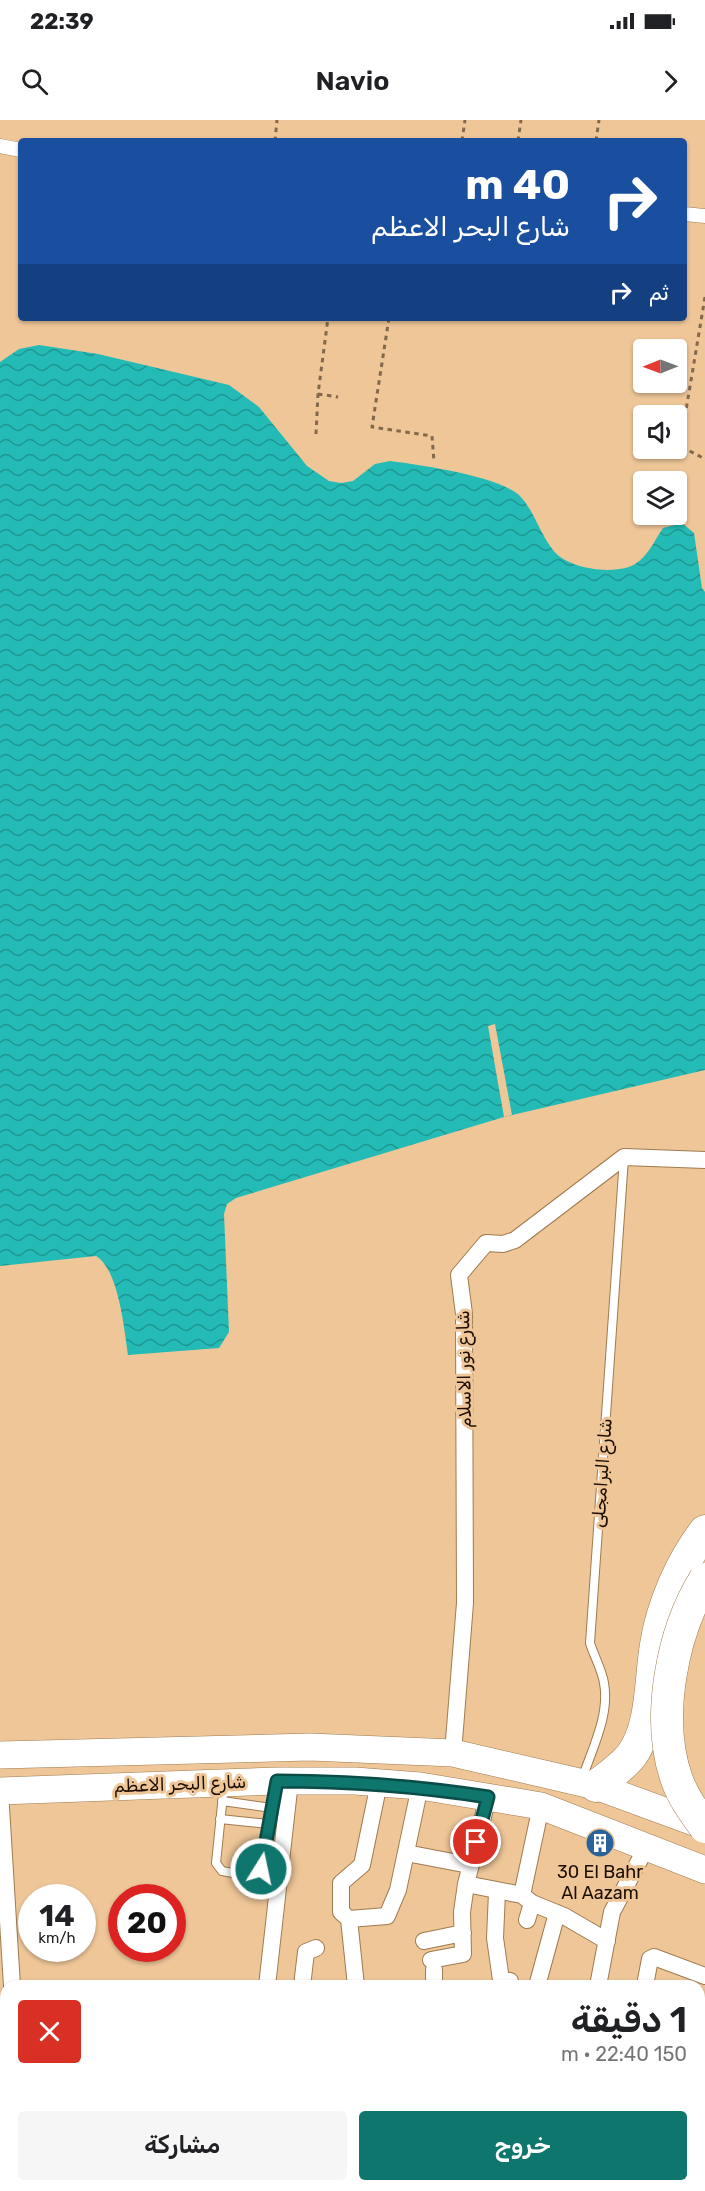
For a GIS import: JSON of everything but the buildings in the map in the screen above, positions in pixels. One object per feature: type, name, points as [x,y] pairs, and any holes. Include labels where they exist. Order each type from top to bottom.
[{"type":"highway","points":[[589,1784],[616,1772],[632,1755],[642,1735],[656,1642],[666,1607],[680,1573],[705,1531]]},
{"type":"highway","points":[[705,1579],[687,1616],[677,1647],[668,1692],[666,1721],[669,1751],[677,1780],[690,1807],[705,1827]]},
{"type":"main road","name":"شارع البحر الاعظم","points":[[0,1755],[310,1747],[453,1753],[589,1784],[705,1827]]},
{"type":"main road","name":"شارع البحر الاعظم","points":[[0,1791],[223,1792],[284,1781],[420,1786],[542,1806],[705,1870]]},
{"type":"street","points":[[0,146],[18,149]]},
{"type":"street","points":[[687,214],[705,216]]},
{"type":"street","points":[[624,1157],[705,1160]]},
{"type":"street","name":"شارع نور الاسلام","points":[[453,1753],[465,1603],[464,1314],[459,1275],[486,1243],[503,1244],[516,1240],[624,1157]]},
{"type":"street","points":[[267,1980],[284,1781]]},
{"type":"street","points":[[357,1980],[359,1953],[349,1919],[341,1912],[341,1883],[362,1865],[379,1783]]},
{"type":"street","points":[[349,1919],[387,1916],[398,1890],[420,1786]]},
{"type":"street","points":[[0,1791],[12,1980]]},
{"type":"street","points":[[433,1972],[464,1954],[462,1912],[466,1884],[488,1797]]},
{"type":"street","points":[[526,1920],[527,1899],[542,1806]]},
{"type":"street","points":[[599,1980],[612,1912],[647,1846]]},
{"type":"street","points":[[406,1853],[470,1865]]},
{"type":"street","points":[[466,1884],[527,1899],[607,1941]]},
{"type":"street","points":[[497,1892],[495,1938],[501,1980]]},
{"type":"street","points":[[539,1980],[557,1913]]},
{"type":"street","points":[[424,1941],[463,1933]]},
{"type":"street","points":[[303,1980],[306,1952],[316,1948]]},
{"type":"street","points":[[646,1980],[650,1959],[654,1957],[705,1976]]},
{"type":"lane","name":"شارع البرامجلى","points":[[589,1784],[606,1697],[604,1680],[590,1643],[624,1157]]},
{"type":"lane","points":[[272,1808],[223,1792],[218,1868],[222,1871],[250,1876],[261,1869],[272,1808],[284,1781]]},
{"type":"lane","points":[[220,1819],[269,1824]]},
{"type":"path","points":[[275,138],[277,120]]},
{"type":"path","points":[[462,138],[465,120]]},
{"type":"path","points":[[518,138],[521,120]]},
{"type":"path","points":[[596,138],[599,120]]},
{"type":"path","points":[[705,297],[680,446],[705,459]]},
{"type":"path","points":[[316,434],[318,394],[328,321]]},
{"type":"path","points":[[389,321],[372,428],[432,436],[434,462]]},
{"type":"path","points":[[318,394],[338,396]]},
{"type":"water","points":[[39,345],[98,354],[229,385],[259,407],[307,466],[329,481],[341,483],[353,481],[375,464],[390,461],[458,472],[494,482],[519,495],[553,550],[560,557],[580,566],[604,570],[626,568],[635,564],[648,552],[663,528],[684,525],[694,533],[702,588],[705,592],[705,1070],[504,1117],[236,1198],[227,1204],[224,1214],[229,1332],[219,1348],[128,1355],[115,1287],[104,1263],[96,1256],[0,1266],[0,362],[19,349]]},
{"type":"pier","points":[[495,1024],[512,1115],[504,1117],[488,1026]]},
{"type":"place","name":"30 El Bahr Al Aazam","points":[[600,1843]]},
{"type":"route","points":[[261,1869],[277,1781],[356,1781],[420,1786],[488,1797],[476,1842]]}]
